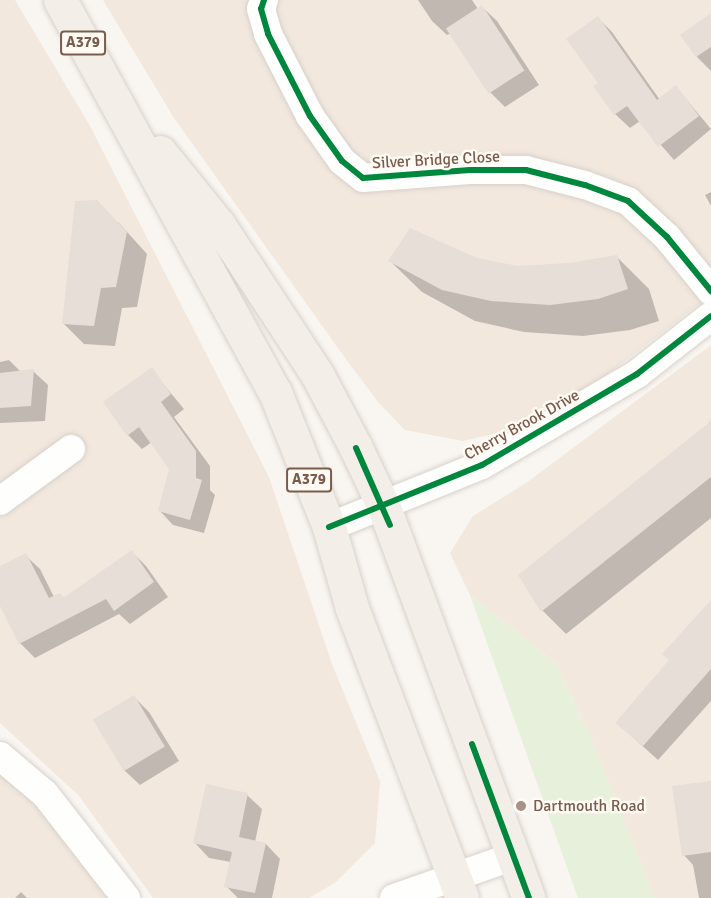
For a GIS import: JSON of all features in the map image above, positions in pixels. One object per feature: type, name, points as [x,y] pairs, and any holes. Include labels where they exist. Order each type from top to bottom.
[{"type":"main road","name":"A379","points":[[60,0],[275,392],[329,527],[352,608],[458,888]]},
{"type":"main road","name":"A379","points":[[106,85],[226,235],[317,374],[384,507],[529,898]]},
{"type":"street","name":"Silver Bridge Close","points":[[264,0],[261,9],[268,34],[310,116],[342,161],[363,178],[470,170],[526,170],[585,184],[628,201],[667,237],[711,291]]},
{"type":"street","name":"Cherry Brook Drive","points":[[329,527],[384,507],[492,460],[637,374],[711,316]]},
{"type":"street","points":[[0,501],[71,449]]},
{"type":"street","points":[[0,756],[45,794],[126,898]]},
{"type":"street","points":[[394,898],[458,888],[512,857]]},
{"type":"shaded area","points":[[0,0],[15,0],[90,126],[269,477],[332,664],[380,781],[375,843],[336,882],[309,898],[153,898],[79,796],[0,723]]},
{"type":"shaded area","points":[[103,0],[711,0],[711,295],[608,374],[519,428],[463,441],[405,430],[379,403],[348,362],[174,118]]},
{"type":"shaded area","points":[[711,345],[711,898],[655,898],[591,738],[555,662],[470,595],[450,553],[473,516],[526,483]]},
{"type":"shaded area","points":[[0,756],[126,898],[0,898]]},
{"type":"green space","points":[[470,595],[555,662],[591,738],[655,898],[578,898]]},
{"type":"building","points":[[482,5],[524,70],[488,94],[446,28]]},
{"type":"building","points":[[711,13],[711,47],[696,57],[680,35]]},
{"type":"building","points":[[598,16],[657,100],[676,85],[699,116],[658,147],[627,106],[614,115],[593,86],[598,83],[566,39]]},
{"type":"building","points":[[97,200],[127,232],[116,287],[101,288],[94,326],[62,324],[75,201]]},
{"type":"building","points":[[410,228],[477,258],[518,266],[569,263],[617,255],[628,289],[598,299],[550,305],[491,301],[442,290],[388,261]]},
{"type":"building","points":[[152,367],[171,394],[161,402],[196,451],[196,478],[202,480],[190,520],[158,511],[169,469],[139,427],[127,436],[103,402]]},
{"type":"building","points":[[34,369],[31,406],[0,408],[0,373]]},
{"type":"building","points":[[711,421],[711,477],[541,612],[518,575]]},
{"type":"building","points":[[132,550],[154,582],[114,611],[106,599],[19,644],[0,606],[0,566],[26,553],[49,598],[60,593],[63,598]]},
{"type":"building","points":[[711,600],[711,669],[643,746],[615,723],[669,660],[662,654]]},
{"type":"building","points":[[134,695],[165,746],[124,771],[93,720]]},
{"type":"building","points":[[711,781],[711,852],[682,856],[672,786]]},
{"type":"building","points":[[206,784],[248,793],[239,837],[266,843],[255,893],[224,887],[232,852],[193,843]]},
{"type":"cycle path","points":[[264,0],[261,9],[268,34],[310,116],[342,161],[363,178],[470,170],[526,170],[585,185],[628,201],[667,237],[711,291]]},
{"type":"cycle path","points":[[329,527],[482,465],[637,374],[711,316]]},
{"type":"cycle path","points":[[356,448],[390,525]]},
{"type":"cycle path","points":[[472,744],[529,898]]},
{"type":"place","name":"Dartmouth Road","points":[[521,806]]}]
